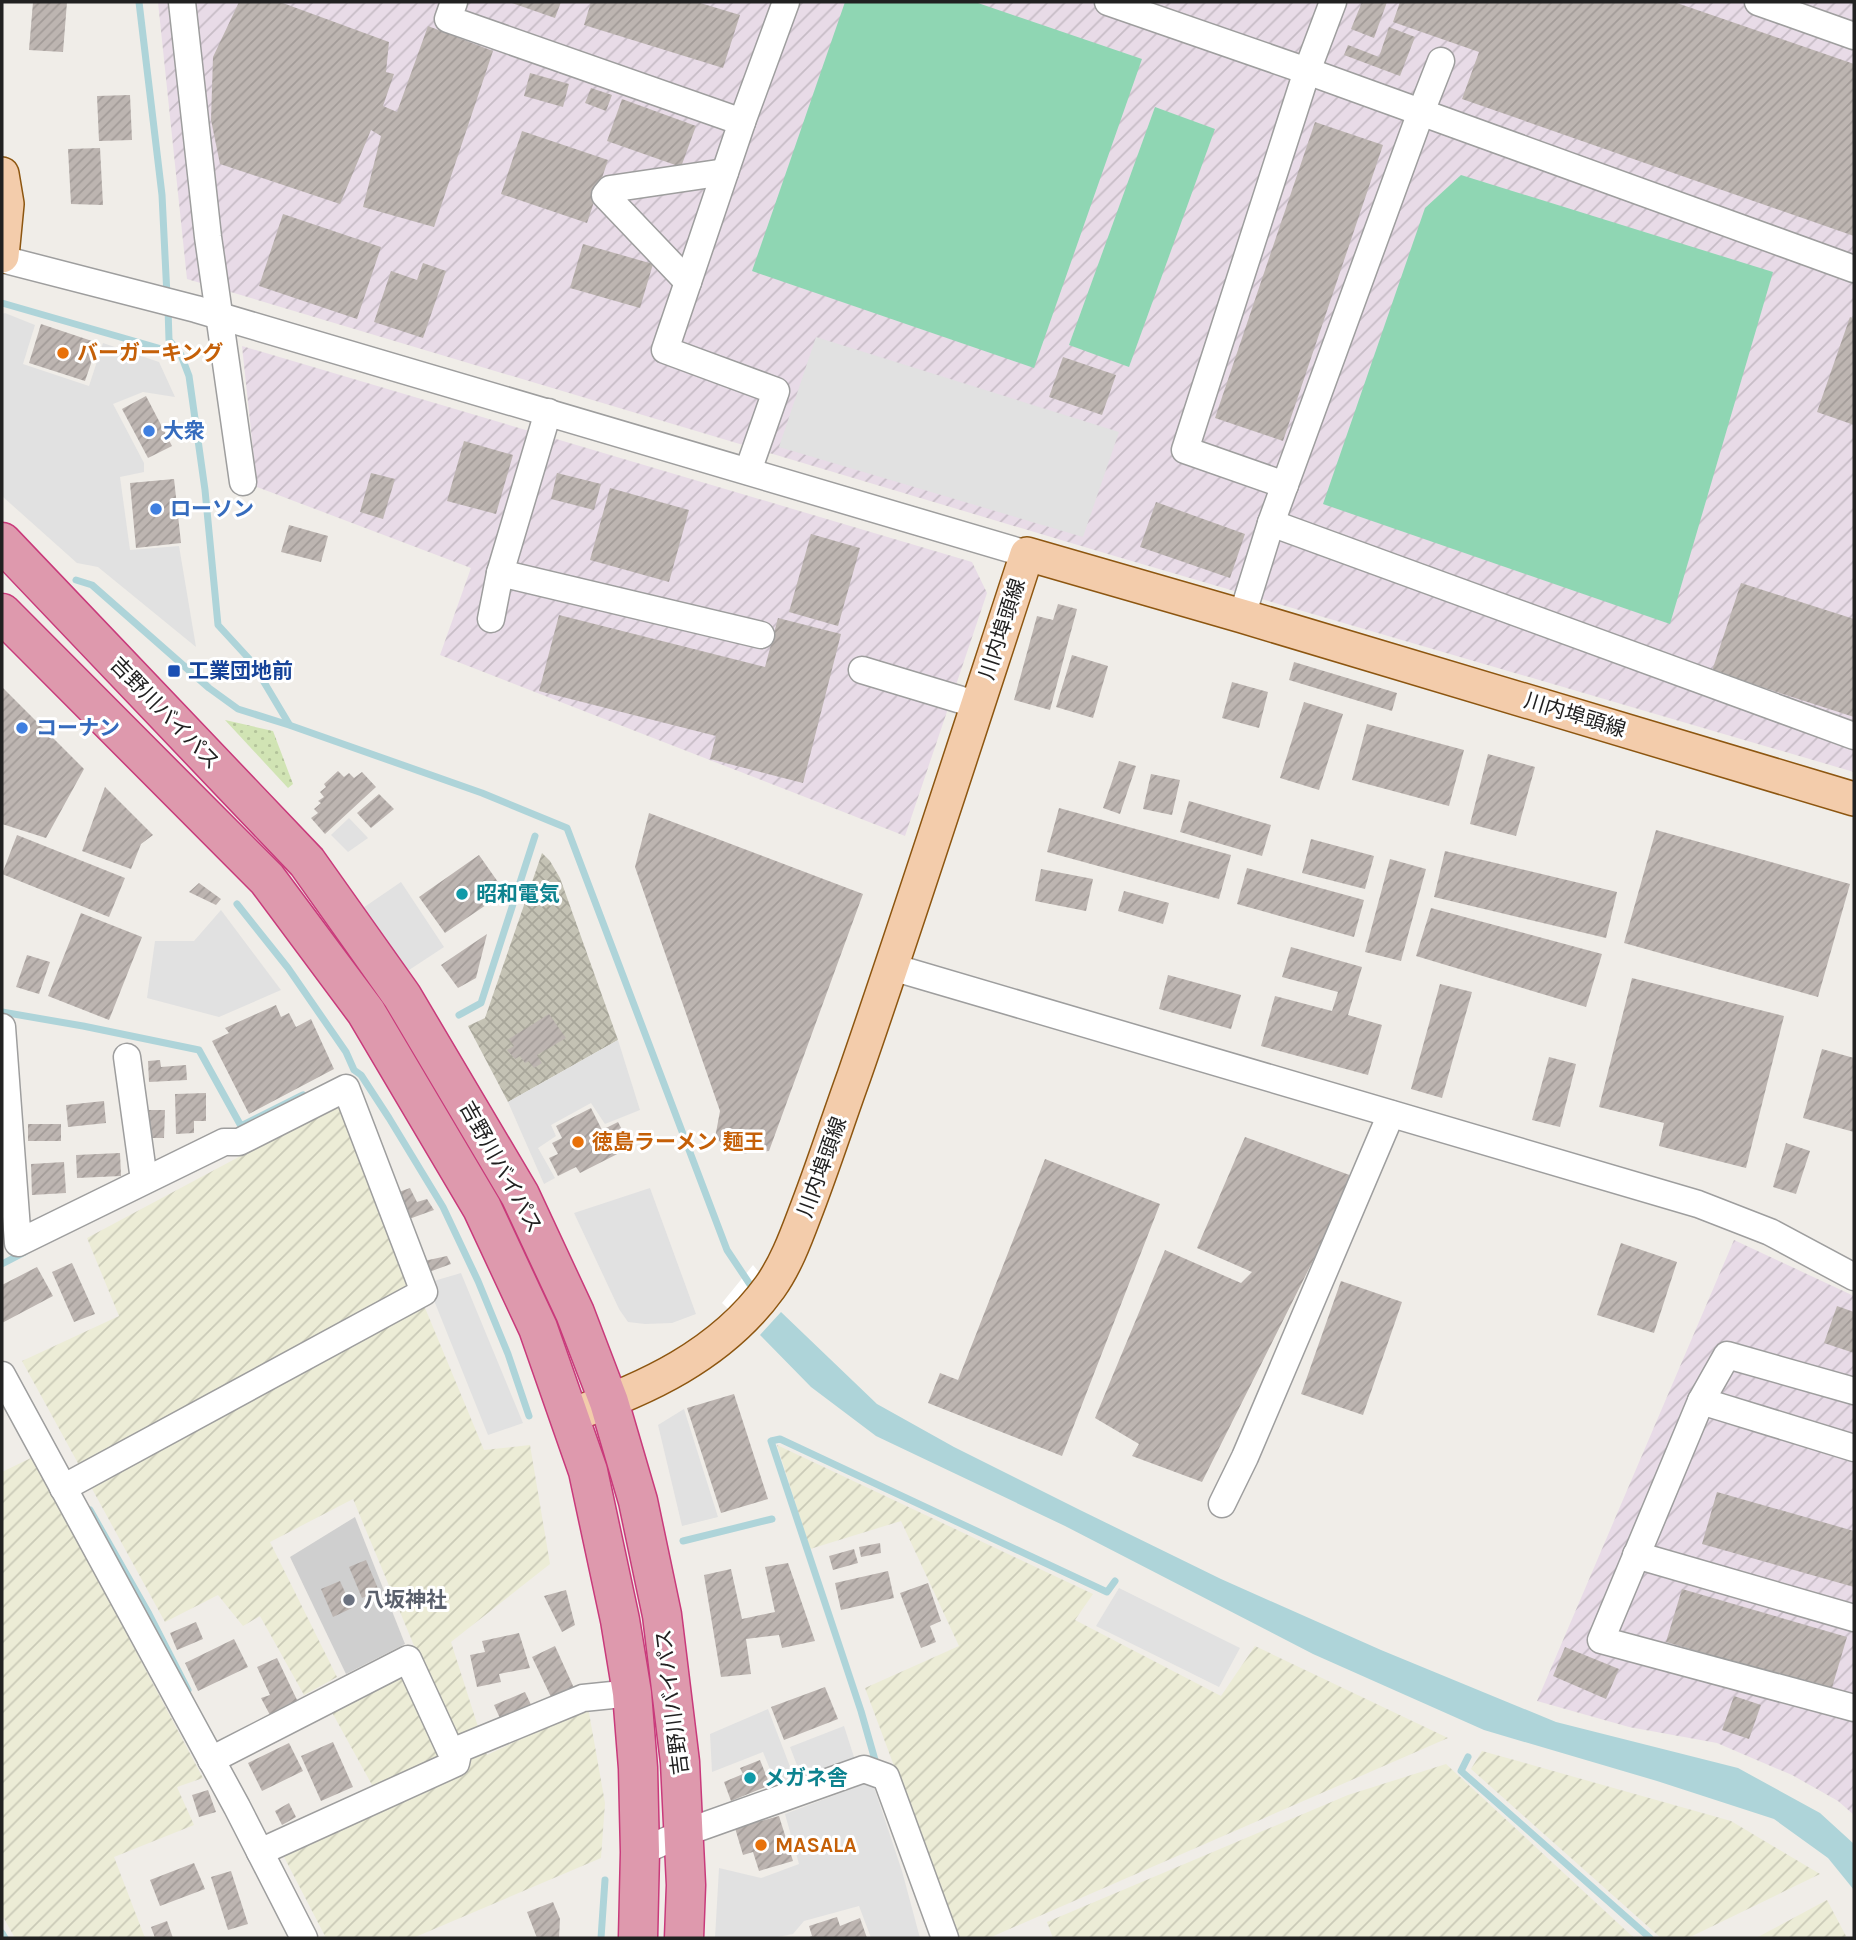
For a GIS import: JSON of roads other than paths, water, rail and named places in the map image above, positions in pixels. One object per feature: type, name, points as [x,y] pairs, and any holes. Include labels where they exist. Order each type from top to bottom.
[{"type":"highway","name":"吉野川バイパス","points":[[2,542],[307,862],[402,996],[520,1195],[575,1312],[609,1402],[638,1501],[662,1615],[680,1762],[686,1885],[684,1938]]},
{"type":"highway","name":"吉野川バイパス","points":[[2,613],[267,879],[366,1012],[482,1208],[538,1328],[588,1471],[620,1620],[632,1693],[638,1768],[638,1938]]},
{"type":"main road","points":[[2,174],[7,204],[2,257]]},
{"type":"main road","name":"川内埠頭線","points":[[568,1416],[639,1390],[719,1341],[741,1322],[771,1287],[787,1258],[812,1195],[892,967],[1027,554],[1854,799]]},
{"type":"street","points":[[182,2],[208,237],[208,313],[243,482]]},
{"type":"street","points":[[454,2],[448,19],[741,122]]},
{"type":"street","points":[[748,471],[776,391],[665,349],[741,122],[786,2]]},
{"type":"street","points":[[1108,2],[1854,269]]},
{"type":"street","points":[[1285,485],[1185,450],[1307,71],[1333,2]]},
{"type":"street","points":[[1758,2],[1854,36]]},
{"type":"street","points":[[1242,616],[1271,523],[1441,61]]},
{"type":"street","points":[[688,282],[605,195],[610,189],[725,172]]},
{"type":"street","points":[[2,257],[208,313],[1027,554]]},
{"type":"street","points":[[491,619],[500,573],[548,412]]},
{"type":"street","points":[[1271,523],[1854,736]]},
{"type":"street","points":[[500,573],[761,635]]},
{"type":"street","points":[[862,670],[978,705]]},
{"type":"street","points":[[892,967],[1698,1204],[1770,1232],[1854,1277]]},
{"type":"street","points":[[2,1027],[10,1247],[223,1142],[239,1142],[346,1088],[424,1292],[63,1488]]},
{"type":"street","points":[[127,1057],[144,1180]]},
{"type":"street","points":[[1222,1504],[1245,1457],[1391,1114]]},
{"type":"street","points":[[1854,1391],[1727,1355],[1701,1401],[1601,1640],[1854,1708]]},
{"type":"street","points":[[2,1375],[211,1760],[304,1938]]},
{"type":"street","points":[[1701,1401],[1854,1448]]},
{"type":"street","points":[[1636,1555],[1854,1618]]},
{"type":"street","points":[[211,1760],[408,1659],[450,1750],[459,1749],[583,1698],[632,1693]]},
{"type":"street","points":[[260,1852],[456,1763],[459,1749]]},
{"type":"street","points":[[640,1853],[684,1833],[864,1769],[886,1777],[945,1938]]},
{"type":"water","points":[[781,1312],[877,1404],[954,1447],[1221,1579],[1381,1650],[1556,1722],[1738,1768],[1820,1813],[1854,1844],[1854,1890],[1828,1858],[1774,1819],[1484,1730],[1313,1654],[1065,1526],[876,1436],[811,1387],[760,1335]]},
{"type":"waterway","points":[[139,2],[162,195],[167,296]]},
{"type":"waterway","points":[[2,303],[179,354]]},
{"type":"waterway","points":[[168,308],[169,340],[181,355],[189,376],[205,490],[218,625],[252,662],[289,724]]},
{"type":"waterway","points":[[76,580],[92,585],[209,688],[238,709],[482,793],[567,828],[727,1250],[755,1292]]},
{"type":"waterway","points":[[459,1015],[481,1003],[535,836]]},
{"type":"waterway","points":[[237,904],[288,968],[346,1052],[354,1070],[361,1075],[389,1118],[443,1207],[478,1281],[508,1354],[529,1416]]},
{"type":"waterway","points":[[2,1012],[199,1050],[241,1126],[303,1095]]},
{"type":"waterway","points":[[2,1264],[25,1252]]},
{"type":"waterway","points":[[877,1767],[861,1711],[771,1441],[780,1439],[1107,1592],[1115,1581]]},
{"type":"waterway","points":[[90,1510],[188,1690]]},
{"type":"waterway","points":[[683,1541],[772,1519]]},
{"type":"waterway","points":[[1468,1757],[1461,1771],[1650,1938]]},
{"type":"waterway","points":[[601,1938],[605,1880]]},
{"type":"waterway","points":[[2,1933],[5,1938]]},
{"type":"place","name":"バーガーキング","points":[[63,353]]},
{"type":"place","name":"大衆","points":[[149,431]]},
{"type":"place","name":"ローソン","points":[[156,509]]},
{"type":"place","name":"工業団地前","points":[[174,671]]},
{"type":"place","name":"コーナン","points":[[22,728]]},
{"type":"place","name":"昭和電気","points":[[462,894]]},
{"type":"place","name":"徳島ラーメン 麺王","points":[[578,1142]]},
{"type":"place","name":"八坂神社","points":[[349,1600]]},
{"type":"place","name":"メガネ舎","points":[[750,1778]]},
{"type":"place","name":"MASALA","points":[[761,1845]]}]
